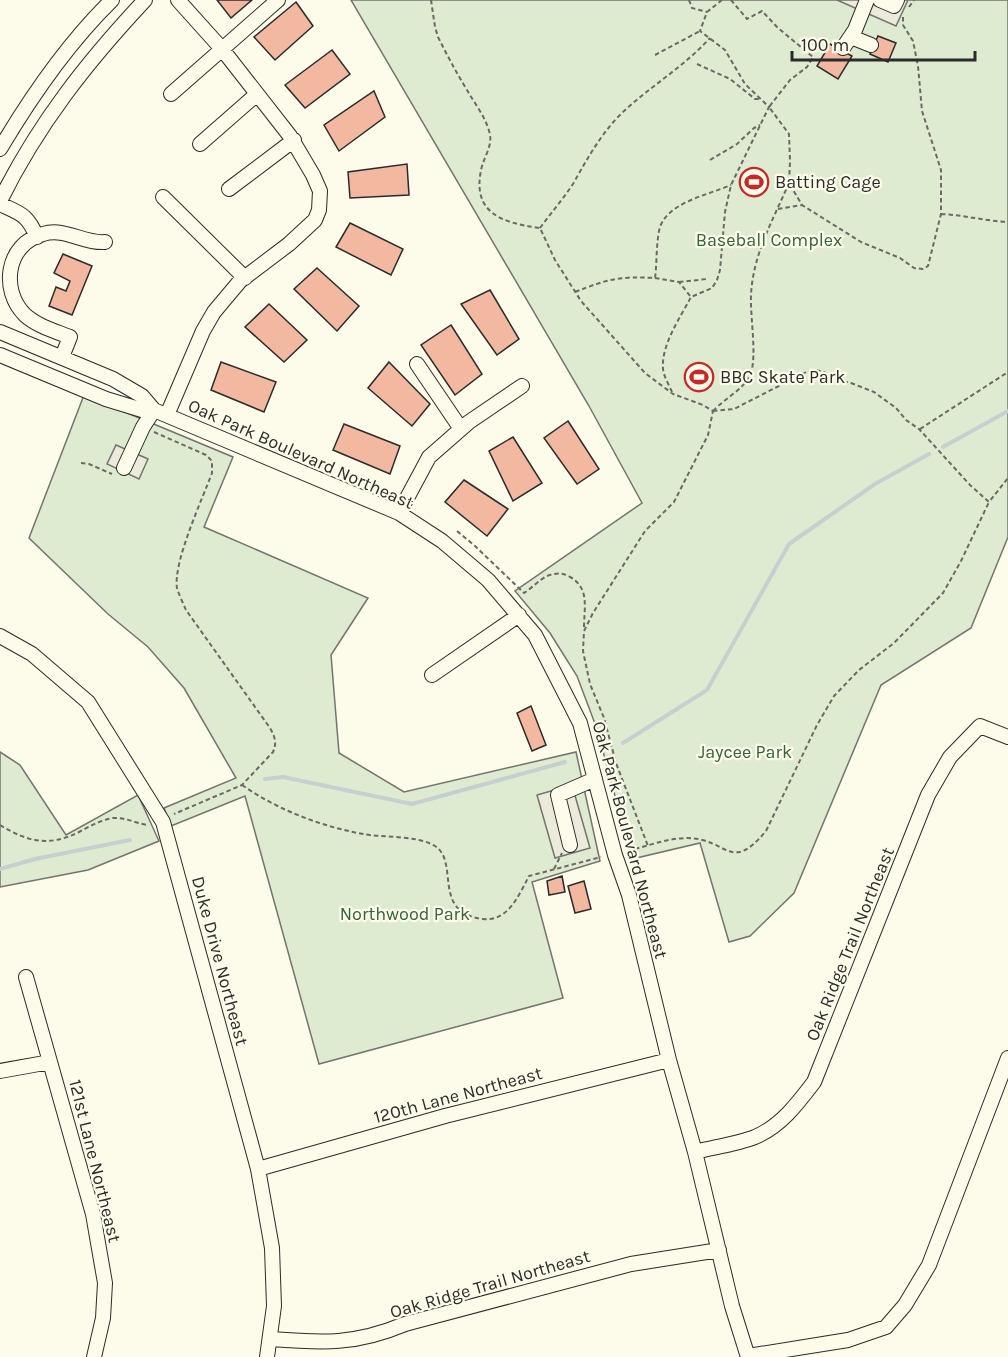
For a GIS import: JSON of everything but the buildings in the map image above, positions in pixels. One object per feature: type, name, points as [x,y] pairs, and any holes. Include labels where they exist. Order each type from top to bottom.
[{"type":"street","points":[[0,149],[54,66],[112,0]]},
{"type":"street","points":[[37,237],[32,224],[24,215],[0,202],[42,125],[77,77],[145,0]]},
{"type":"street","points":[[124,468],[143,427],[161,412],[214,312],[245,278],[289,244],[315,220],[319,210],[320,191],[294,140],[222,49],[178,0]]},
{"type":"street","points":[[171,94],[278,0]]},
{"type":"street","points":[[867,0],[847,43],[871,45]]},
{"type":"street","points":[[880,0],[900,7]]},
{"type":"street","points":[[200,144],[257,94]]},
{"type":"street","points":[[229,189],[294,140]]},
{"type":"street","points":[[163,197],[245,278]]},
{"type":"street","points":[[62,357],[70,338],[36,322],[25,315],[16,304],[10,290],[8,274],[11,260],[25,244],[37,237],[55,232],[71,234],[94,243],[105,242]]},
{"type":"street","name":"Oak Park Boulevard Northeast","points":[[0,332],[113,379],[142,396],[161,412]]},
{"type":"street","name":"Oak Park Boulevard Northeast","points":[[0,355],[106,399],[142,410],[161,412],[399,513],[447,545],[488,580],[535,635],[580,723],[615,855],[629,895],[732,1306],[748,1356]]},
{"type":"street","points":[[417,364],[461,429]]},
{"type":"street","points":[[399,513],[429,457],[461,429],[522,386]]},
{"type":"street","points":[[432,675],[519,615]]},
{"type":"street","name":"Duke Drive Northeast","points":[[0,636],[32,654],[88,702],[161,819],[258,1169],[272,1248],[274,1306],[267,1357]]},
{"type":"street","name":"Oak Ridge Trail Northeast","points":[[695,1152],[756,1137],[777,1124],[793,1110],[814,1082],[928,795],[950,757],[980,726],[1008,737]]},
{"type":"street","points":[[570,845],[558,795],[595,779]]},
{"type":"street","name":"121st Lane Northeast","points":[[26,977],[93,1214],[105,1283],[103,1318],[94,1357]]},
{"type":"street","points":[[748,1356],[848,1340],[886,1327],[904,1305],[929,1265],[1008,1058]]},
{"type":"street","name":"120th Lane Northeast","points":[[258,1169],[445,1116],[669,1060]]},
{"type":"street","points":[[0,1071],[50,1062]]},
{"type":"street","name":"Oak Ridge Trail Northeast","points":[[271,1339],[317,1342],[357,1340],[380,1335],[405,1324],[631,1264],[719,1250]]},
{"type":"path","points":[[431,0],[438,37],[490,134],[480,183],[483,203],[495,216],[540,228],[555,260],[575,292],[645,373],[674,394],[713,411],[734,409],[816,369],[836,380],[874,392],[896,408],[989,502]]},
{"type":"path","points":[[689,0],[692,8],[706,12]]},
{"type":"path","points":[[655,55],[700,31],[706,12],[716,1],[722,0]]},
{"type":"path","points":[[674,394],[663,371],[663,357],[691,297],[712,288],[717,280],[720,270],[725,212],[731,186],[769,107],[790,80],[807,67],[813,57],[778,28],[762,11],[747,19],[731,0]]},
{"type":"path","points":[[789,183],[802,206],[861,242],[900,258],[914,268],[923,269],[928,266],[941,214],[941,170],[922,111],[918,66],[913,42],[903,25],[900,7]]},
{"type":"path","points":[[584,631],[645,531],[674,502],[708,435],[713,411],[723,400],[745,384],[751,373],[752,294],[760,248],[789,183],[789,134],[769,107],[745,84],[724,50],[700,31]]},
{"type":"path","points":[[540,228],[573,183],[592,150],[617,118],[643,94],[697,53],[710,38]]},
{"type":"path","points":[[697,64],[730,79],[755,99],[759,99]]},
{"type":"path","points":[[710,160],[737,144],[760,125]]},
{"type":"path","points":[[655,278],[659,230],[663,220],[682,204],[731,186]]},
{"type":"path","points":[[777,209],[802,206]]},
{"type":"path","points":[[941,214],[963,214],[988,221],[1008,222]]},
{"type":"path","points":[[575,292],[611,279],[628,277],[679,282],[707,279]]},
{"type":"path","points":[[679,282],[691,297]]},
{"type":"path","points":[[919,429],[1008,372]]},
{"type":"path","points":[[0,825],[15,835],[41,842],[64,839],[111,818],[125,818],[150,825],[242,785],[276,747],[270,728],[186,610],[178,589],[179,559],[212,473],[212,461],[206,455],[143,427]]},
{"type":"path","points":[[81,463],[117,476],[124,468]]},
{"type":"path","points":[[626,852],[684,838],[710,842],[731,854],[742,852],[754,845],[766,831],[817,725],[834,696],[859,670],[894,643],[943,593],[989,502],[1008,478]]},
{"type":"path","points":[[457,531],[524,593],[555,573],[567,574],[579,582],[585,592],[583,651],[590,684],[604,718],[616,763],[648,846]]},
{"type":"path","points":[[242,785],[266,802],[324,824],[380,837],[419,841],[436,847],[443,855],[451,896],[456,906],[470,916],[490,920],[504,915],[529,876],[601,857]]},
{"type":"path","points":[[554,869],[564,849],[570,845]]},
{"type":"green space","name":"Baseball Complex","points":[[351,0],[1008,0],[1008,537],[971,628],[881,685],[794,893],[750,936],[729,942],[700,843],[632,859],[597,729],[577,676],[550,633],[515,591],[642,503],[589,406]]},
{"type":"green space","name":"Northwood Park","points":[[84,395],[233,457],[204,527],[368,598],[331,655],[339,753],[404,792],[576,752],[600,861],[532,882],[563,998],[319,1064],[245,796],[171,826],[164,808],[236,778],[184,688],[148,647],[108,614],[29,538]]},
{"type":"green space","points":[[0,752],[20,765],[66,835],[138,795],[159,841],[88,870],[0,887]]},
{"type":"shaded area","points":[[837,0],[908,0],[896,26]]},
{"type":"shaded area","points":[[116,445],[148,459],[139,479],[107,464]]},
{"type":"shaded area","points":[[572,785],[590,848],[555,858],[537,795]]},
{"type":"waterway","points":[[943,447],[1008,411]]},
{"type":"waterway","points":[[623,743],[707,690],[789,544],[875,484],[929,454]]},
{"type":"waterway","points":[[265,779],[283,777],[412,804],[565,762]]},
{"type":"waterway","points":[[0,869],[35,859],[130,840]]},
{"type":"place","name":"Batting Cage","points":[[754,182]]},
{"type":"place","name":"BBC Skate Park","points":[[699,377]]},
{"type":"park label","name":"Jaycee Park","points":[[745,752]]}]
